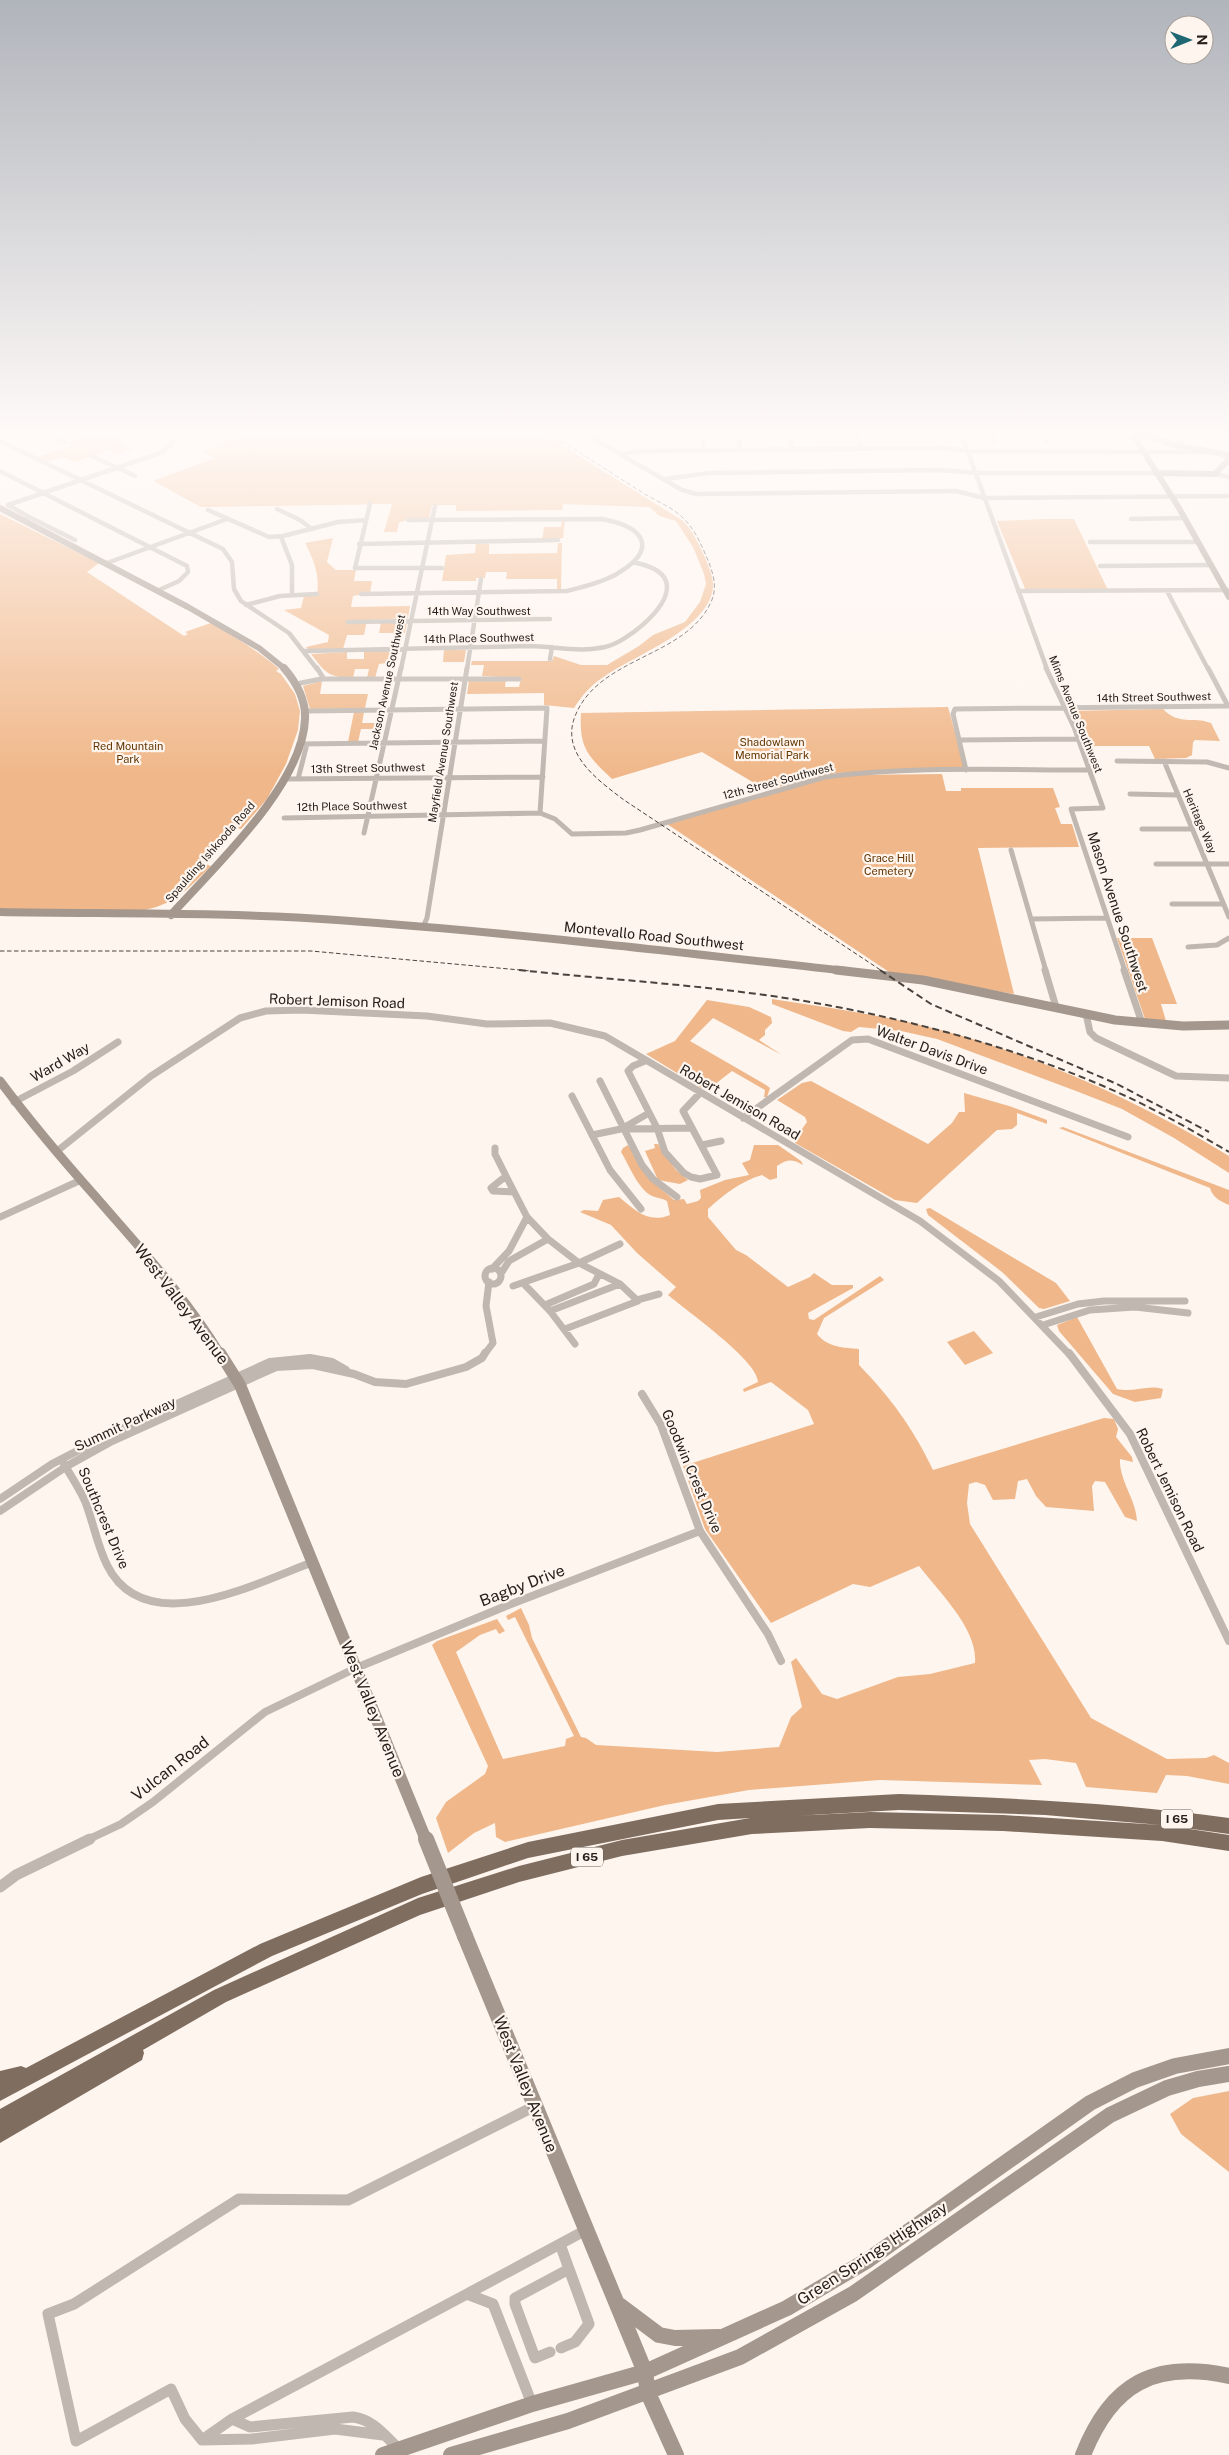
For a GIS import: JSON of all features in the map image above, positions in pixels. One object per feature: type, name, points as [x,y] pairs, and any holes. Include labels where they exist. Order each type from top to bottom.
[{"type":"highway","name":"I 65","points":[[0,2092],[36,2071],[266,1950],[421,1886],[536,1849],[718,1812],[891,1803],[1046,1807],[1148,1815],[1229,1826]]},
{"type":"highway","name":"I 65","points":[[0,2120],[220,1996],[418,1907],[519,1874],[622,1848],[752,1826],[870,1820],[1003,1823],[1162,1834],[1229,1843]]},
{"type":"highway","points":[[0,2133],[176,2029],[220,1996]]},
{"type":"highway","points":[[0,2080],[36,2071]]},
{"type":"main road","points":[[73,545],[160,590],[272,657],[284,668],[296,684],[305,711]]},
{"type":"main road","points":[[1199,545],[1227,590],[1229,597]]},
{"type":"main road","name":"Spaulding Ishkooda Road","points":[[171,915],[223,858],[270,801],[303,744],[305,711]]},
{"type":"main road","points":[[139,914],[182,901],[191,912],[201,915]]},
{"type":"main road","points":[[0,912],[171,915]]},
{"type":"main road","name":"Montevallo Road Southwest","points":[[171,915],[245,916],[423,928],[604,944],[923,980],[1086,1014],[1142,1023],[1183,1026],[1229,1025]]},
{"type":"main road","name":"West Valley Avenue","points":[[0,1082],[14,1102],[56,1152],[159,1270],[217,1346],[238,1381],[645,2372],[648,2393],[676,2455]]},
{"type":"main road","name":"Green Springs Highway","points":[[391,2452],[532,2404],[645,2372],[788,2308],[868,2260],[1090,2103],[1135,2080],[1175,2066],[1229,2056]]},
{"type":"main road","name":"Green Springs Highway","points":[[451,2455],[568,2421],[648,2393],[740,2357],[854,2294],[1065,2144],[1119,2110],[1138,2100],[1193,2081],[1229,2074]]},
{"type":"main road","points":[[616,2303],[659,2335],[675,2338],[722,2337]]},
{"type":"main road","points":[[1083,2455],[1100,2416],[1116,2398],[1136,2382],[1177,2370],[1194,2369],[1229,2376]]},
{"type":"street","points":[[146,545],[183,562],[189,569],[183,578],[160,590]]},
{"type":"street","points":[[107,563],[158,545]]},
{"type":"street","points":[[214,545],[230,555],[235,570],[234,591],[246,605],[283,628],[305,651],[324,678]]},
{"type":"street","points":[[284,545],[292,565],[292,594]]},
{"type":"street","points":[[359,545],[355,568],[442,568]]},
{"type":"street","name":"Jackson Avenue Southwest","points":[[364,833],[378,778],[427,545]]},
{"type":"street","points":[[362,594],[563,592],[606,579],[633,562],[642,545]]},
{"type":"street","name":"Mims Avenue Southwest","points":[[1001,545],[1058,699],[1078,739],[1103,808],[1071,809]]},
{"type":"street","name":"14th Place Southwest","points":[[305,651],[552,646],[592,650],[610,646],[625,640],[652,615],[665,597],[668,586],[665,578],[650,567],[633,562]]},
{"type":"street","points":[[1100,566],[1211,565]]},
{"type":"street","name":"Mayfield Avenue Southwest","points":[[423,928],[427,918],[481,579]]},
{"type":"street","points":[[1018,591],[1227,590]]},
{"type":"street","points":[[1167,591],[1228,706]]},
{"type":"street","points":[[246,605],[292,594],[316,594]]},
{"type":"street","name":"14th Way Southwest","points":[[348,622],[550,619]]},
{"type":"street","points":[[550,659],[552,646]]},
{"type":"street","points":[[296,684],[324,678],[519,679]]},
{"type":"street","name":"14th Street Southwest","points":[[960,740],[953,714],[953,710],[959,709],[1228,706]]},
{"type":"street","points":[[305,711],[547,708],[540,813]]},
{"type":"street","points":[[966,770],[960,740],[1078,739]]},
{"type":"street","points":[[298,779],[303,744],[545,741]]},
{"type":"street","points":[[1117,761],[1206,762],[1229,768]]},
{"type":"street","name":"Heritage Way","points":[[1164,761],[1229,917]]},
{"type":"street","name":"12th Street Southwest","points":[[540,813],[555,819],[572,834],[626,833],[825,777],[849,774],[966,770],[1090,770]]},
{"type":"street","name":"13th Street Southwest","points":[[284,779],[542,777]]},
{"type":"street","points":[[1130,794],[1178,795]]},
{"type":"street","name":"Mason Avenue Southwest","points":[[1071,809],[1142,1023]]},
{"type":"street","name":"12th Place Southwest","points":[[284,818],[540,813]]},
{"type":"street","points":[[1142,828],[1192,829]]},
{"type":"street","points":[[1011,850],[1056,1007]]},
{"type":"street","points":[[1156,864],[1229,864]]},
{"type":"street","points":[[1172,904],[1223,904]]},
{"type":"street","points":[[1031,918],[1107,918]]},
{"type":"street","points":[[1188,947],[1217,945],[1228,940]]},
{"type":"street","name":"Robert Jemison Road","points":[[56,1152],[152,1076],[240,1018],[266,1010],[427,1016],[487,1024],[568,1026],[605,1036],[920,1221],[999,1281],[1036,1317],[1081,1367],[1130,1434],[1229,1641]]},
{"type":"street","points":[[1086,1014],[1090,1032],[1096,1038],[1165,1072],[1187,1078],[1229,1078]]},
{"type":"street","name":"Walter Davis Drive","points":[[743,1118],[852,1040],[868,1039],[1128,1137]]},
{"type":"street","name":"Ward Way","points":[[14,1102],[73,1071],[118,1042]]},
{"type":"street","points":[[645,1061],[628,1071],[657,1128],[665,1152],[684,1173],[700,1179],[717,1175],[683,1111],[700,1093]]},
{"type":"street","points":[[600,1081],[618,1117],[621,1129],[652,1178],[667,1187],[676,1197]]},
{"type":"street","points":[[572,1096],[625,1194],[641,1209]]},
{"type":"street","points":[[621,1129],[649,1113]]},
{"type":"street","points":[[592,1135],[621,1129],[691,1128]]},
{"type":"street","points":[[702,1144],[721,1141]]},
{"type":"street","points":[[495,1148],[495,1154],[527,1217],[548,1239],[579,1263],[620,1284],[637,1300]]},
{"type":"street","points":[[506,1176],[491,1188],[493,1191],[514,1192]]},
{"type":"street","points":[[0,1212],[79,1178]]},
{"type":"street","points":[[0,1216],[19,1205]]},
{"type":"street","points":[[502,1272],[492,1269],[509,1251],[527,1217]]},
{"type":"street","points":[[489,1282],[500,1280],[502,1272],[510,1261],[548,1239]]},
{"type":"street","points":[[513,1286],[522,1282],[524,1284],[579,1263],[620,1244]]},
{"type":"street","name":"Summit Parkway","points":[[0,1499],[63,1464],[238,1381],[276,1367],[313,1365],[354,1374],[375,1382],[406,1384],[449,1372],[482,1358],[493,1343],[486,1306],[489,1282],[484,1275],[492,1269]]},
{"type":"street","points":[[548,1308],[594,1284],[599,1274]]},
{"type":"street","points":[[524,1284],[548,1308],[575,1344]]},
{"type":"street","points":[[548,1308],[620,1284]]},
{"type":"street","points":[[565,1329],[637,1300],[659,1294]]},
{"type":"street","points":[[1036,1317],[1078,1304],[1095,1302],[1185,1301]]},
{"type":"street","points":[[1043,1325],[1090,1310],[1134,1308],[1188,1313]]},
{"type":"street","name":"Goodwin Crest Drive","points":[[642,1394],[661,1425],[700,1532],[768,1634],[781,1661]]},
{"type":"street","name":"Summit Parkway","points":[[0,1511],[63,1464]]},
{"type":"street","name":"Southcrest Drive","points":[[63,1464],[84,1499],[107,1565],[120,1586],[135,1596],[172,1605],[190,1604],[213,1598],[313,1562]]},
{"type":"street","name":"Bagby Drive","points":[[356,1668],[506,1606],[700,1532]]},
{"type":"street","name":"Vulcan Road","points":[[0,1887],[16,1875],[125,1821],[153,1802],[265,1712],[356,1668]]},
{"type":"street","points":[[383,2435],[369,2436],[359,2431],[335,2429],[224,2442],[202,2440],[185,2419],[170,2389],[76,2441],[48,2314],[74,2304],[239,2199],[348,2200],[536,2105]]},
{"type":"street","points":[[202,2440],[232,2419],[586,2230]]},
{"type":"street","points":[[560,2244],[589,2324],[575,2342],[535,2358],[515,2304],[515,2298],[569,2269]]},
{"type":"street","points":[[467,2294],[493,2304],[532,2404]]},
{"type":"street","points":[[232,2419],[250,2428],[353,2417],[365,2418],[376,2424],[391,2452]]},
{"type":"green space","name":"Red Mountain Park","points":[[0,545],[62,545],[99,563],[87,572],[184,636],[188,634],[185,632],[211,623],[255,650],[279,669],[276,671],[281,674],[295,694],[300,711],[298,730],[286,764],[267,799],[241,829],[234,827],[202,863],[211,866],[187,889],[171,900],[162,905],[140,911],[0,910]]},
{"type":"green space","points":[[306,545],[331,545],[327,562],[336,570],[356,570],[354,581],[372,581],[370,593],[353,596],[351,607],[410,606],[408,618],[367,620],[364,635],[347,635],[343,649],[308,649],[306,647],[328,642],[329,635],[284,610],[301,608],[304,596],[317,595],[318,581],[316,568]]},
{"type":"green space","points":[[476,545],[489,545],[489,554],[557,553],[558,545],[562,545],[561,589],[557,590],[557,579],[506,579],[507,572],[486,572],[485,578],[476,578],[476,581],[442,581],[446,555],[475,553]]},
{"type":"green space","points":[[691,545],[698,545],[713,582],[709,601],[699,615],[669,639],[605,676],[584,694],[574,708],[544,705],[544,693],[467,694],[469,680],[506,679],[505,687],[519,687],[521,678],[482,676],[484,665],[471,665],[472,661],[552,661],[554,656],[581,665],[607,665],[639,646],[653,635],[685,622],[700,602],[706,584]]},
{"type":"green space","points":[[1007,545],[1086,545],[1108,590],[1026,591]]},
{"type":"green space","points":[[381,622],[407,623],[405,633],[379,633]]},
{"type":"green space","points":[[390,650],[387,663],[379,664],[375,678],[367,678],[369,669],[355,669],[353,678],[332,675],[324,670],[311,654],[347,652],[347,659],[364,659],[364,651]]},
{"type":"green space","points":[[444,650],[466,650],[464,662],[443,662]]},
{"type":"green space","points":[[322,681],[320,694],[368,694],[365,708],[310,709],[303,686]]},
{"type":"green space","name":"Shadowlawn Memorial Park","points":[[948,707],[964,765],[963,769],[836,773],[766,790],[702,752],[612,779],[591,757],[584,743],[581,725],[581,713]]},
{"type":"green space","points":[[1163,709],[1181,719],[1211,723],[1220,741],[1195,740],[1193,742],[1192,755],[1186,758],[1155,759],[1149,746],[1084,746],[1070,711]]},
{"type":"green space","points":[[354,712],[364,712],[362,723],[384,723],[383,729],[361,729],[358,742],[348,742]]},
{"type":"green space","name":"Grace Hill Cemetery","points":[[942,774],[946,791],[961,791],[961,788],[1053,788],[1060,807],[1055,808],[1061,824],[1072,824],[1079,847],[978,848],[1014,994],[892,974],[667,824],[825,779],[852,775]]},
{"type":"green space","points":[[1117,938],[1152,938],[1177,1004],[1161,1004],[1166,1021],[1145,1019]]},
{"type":"green space","points":[[772,999],[904,1021],[948,1032],[1021,1055],[1093,1084],[1196,1137],[1229,1156],[1229,1173],[1174,1138],[1122,1109],[1076,1091],[937,1039],[901,1031],[859,1027],[851,1032],[843,1031],[772,1004]]},
{"type":"green space","points":[[707,1000],[749,1007],[771,1017],[772,1023],[765,1030],[765,1035],[759,1040],[782,1055],[713,1018],[690,1041],[766,1085],[770,1088],[767,1097],[764,1097],[765,1090],[732,1071],[714,1085],[703,1089],[646,1054],[675,1041]]},
{"type":"green space","points":[[811,1081],[928,1144],[952,1123],[959,1112],[965,1112],[964,1093],[1009,1106],[1047,1120],[1047,1124],[1017,1113],[1017,1125],[1012,1129],[997,1130],[917,1203],[895,1200],[795,1143],[796,1137],[807,1122],[805,1117],[777,1100],[802,1083]]},
{"type":"green space","points":[[1063,1127],[1229,1190],[1229,1205],[1215,1197],[1210,1188],[1059,1128]]},
{"type":"green space","points":[[654,1144],[658,1144],[676,1170],[688,1180],[680,1184],[658,1180],[645,1151],[655,1148]]},
{"type":"green space","points":[[628,1145],[653,1182],[674,1200],[684,1199],[687,1204],[698,1201],[701,1198],[700,1190],[725,1180],[749,1175],[742,1163],[750,1160],[754,1145],[778,1145],[801,1161],[803,1165],[790,1161],[777,1166],[777,1178],[770,1180],[762,1175],[740,1185],[708,1209],[708,1217],[736,1250],[746,1255],[788,1287],[810,1277],[814,1273],[832,1285],[853,1285],[853,1288],[808,1313],[809,1319],[814,1320],[880,1276],[884,1280],[824,1318],[817,1334],[831,1344],[859,1349],[859,1365],[900,1414],[918,1441],[933,1470],[1104,1418],[1114,1419],[1118,1429],[1116,1437],[1132,1457],[1133,1462],[1120,1459],[1120,1467],[1134,1505],[1137,1521],[1125,1517],[1105,1482],[1095,1481],[1092,1486],[1094,1511],[1046,1507],[1036,1496],[1027,1479],[1018,1481],[1015,1499],[993,1500],[985,1485],[976,1482],[969,1484],[967,1503],[970,1524],[1091,1718],[1167,1759],[1206,1758],[1214,1755],[1229,1763],[1229,1784],[1187,1776],[1166,1775],[1157,1793],[1086,1787],[1076,1763],[1045,1759],[1029,1760],[1042,1785],[880,1780],[749,1790],[665,1805],[505,1842],[496,1837],[495,1823],[474,1833],[448,1853],[436,1818],[446,1802],[485,1774],[488,1766],[432,1645],[437,1641],[497,1619],[505,1631],[499,1634],[496,1629],[480,1635],[456,1652],[503,1759],[565,1746],[566,1739],[574,1736],[515,1617],[508,1620],[506,1616],[521,1608],[529,1625],[532,1638],[581,1737],[596,1745],[717,1752],[779,1747],[791,1717],[802,1707],[791,1662],[796,1658],[822,1694],[837,1699],[898,1677],[930,1674],[975,1663],[974,1650],[964,1624],[956,1611],[919,1566],[870,1587],[853,1584],[771,1623],[705,1529],[683,1466],[814,1424],[808,1410],[771,1382],[744,1392],[743,1389],[758,1382],[755,1373],[747,1362],[735,1349],[668,1295],[676,1287],[637,1253],[611,1225],[580,1212],[584,1210],[598,1211],[603,1200],[619,1197],[636,1211],[648,1217],[655,1218],[670,1215],[667,1201],[647,1193],[634,1176],[621,1152]]},
{"type":"green space","points":[[930,1208],[1056,1283],[1070,1301],[1044,1309],[1039,1308],[1002,1272],[928,1215],[926,1209]]},
{"type":"green space","points":[[1077,1317],[1117,1389],[1163,1389],[1161,1398],[1135,1402],[1113,1394],[1059,1331],[1057,1325]]},
{"type":"green space","points":[[974,1331],[993,1353],[965,1365],[947,1342]]},
{"type":"green space","points":[[1229,2091],[1229,2172],[1181,2134],[1170,2114],[1193,2098]]},
{"type":"railway","points":[[700,545],[713,574],[714,591],[711,602],[699,621],[682,635],[620,669],[601,682],[585,698],[574,719],[573,744],[585,766],[594,776],[624,800],[882,971]]},
{"type":"railway","points":[[0,951],[311,951],[531,971]]},
{"type":"railway","points":[[519,970],[712,988],[789,998],[939,1030],[976,1040],[1084,1078],[1147,1106],[1229,1152]]},
{"type":"railway","points":[[880,970],[931,1004],[1117,1084],[1209,1132]]}]
